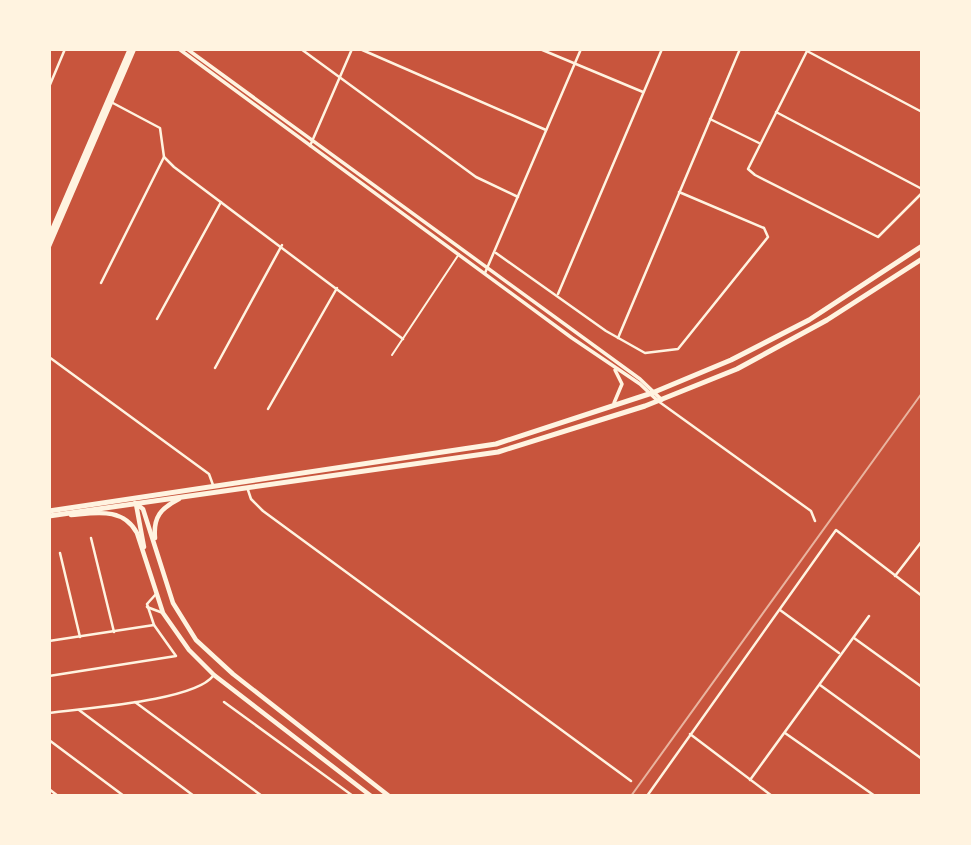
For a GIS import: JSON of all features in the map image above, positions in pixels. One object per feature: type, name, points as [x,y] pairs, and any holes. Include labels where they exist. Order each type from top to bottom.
[{"type":"highway","points":[[49,517],[183,498],[496,444],[654,393],[731,360],[810,320],[922,246]]},
{"type":"highway","points":[[49,511],[147,495],[247,486],[498,452],[661,402],[737,369],[801,335],[922,259]]},
{"type":"main road","points":[[49,237],[132,49]]},
{"type":"main road","points":[[49,246],[109,101]]},
{"type":"main road","points":[[136,504],[147,495]]},
{"type":"main road","points":[[157,553],[154,533],[157,516],[164,507],[183,498]]},
{"type":"main road","points":[[124,499],[143,509],[178,612],[210,655],[389,796]]},
{"type":"main road","points":[[136,504],[153,585]]},
{"type":"main road","points":[[49,517],[111,513],[124,518],[134,528],[163,613],[189,650],[214,675],[371,796]]},
{"type":"street","points":[[49,87],[65,49]]},
{"type":"street","points":[[178,49],[654,393],[661,402],[811,511],[815,521]]},
{"type":"street","points":[[187,49],[311,143]]},
{"type":"street","points":[[301,49],[476,177],[518,197]]},
{"type":"street","points":[[311,143],[352,49]]},
{"type":"street","points":[[360,49],[546,130]]},
{"type":"street","points":[[540,49],[643,92]]},
{"type":"street","points":[[487,271],[580,49]]},
{"type":"street","points":[[557,295],[662,49]]},
{"type":"street","points":[[618,338],[740,49]]},
{"type":"street","points":[[775,112],[922,191],[878,237],[748,169],[759,143],[775,112],[807,50],[922,112]]},
{"type":"street","points":[[101,283],[164,157],[160,128],[109,101]]},
{"type":"street","points":[[710,119],[759,143]]},
{"type":"street","points":[[164,157],[403,339]]},
{"type":"street","points":[[496,253],[618,338],[645,353],[678,349],[768,237],[764,228],[679,192]]},
{"type":"street","points":[[158,319],[221,202]]},
{"type":"street","points":[[215,368],[282,245]]},
{"type":"street","points":[[487,271],[606,361],[654,393]]},
{"type":"street","points":[[268,409],[337,288]]},
{"type":"street","points":[[49,356],[209,474],[214,487]]},
{"type":"street","points":[[606,361],[621,379],[621,392],[612,406]]},
{"type":"street","points":[[247,486],[251,499],[263,511],[631,781]]},
{"type":"street","points":[[649,795],[836,530],[922,596]]},
{"type":"street","points":[[91,538],[114,632]]},
{"type":"street","points":[[895,576],[922,541]]},
{"type":"street","points":[[61,553],[80,637]]},
{"type":"street","points":[[49,676],[174,658],[176,655],[154,625],[147,607],[147,602],[156,594]]},
{"type":"street","points":[[147,607],[163,613]]},
{"type":"street","points":[[779,610],[839,653]]},
{"type":"street","points":[[750,780],[820,685],[839,653],[854,638],[869,616]]},
{"type":"street","points":[[49,642],[154,625]]},
{"type":"street","points":[[854,638],[922,687]]},
{"type":"street","points":[[49,713],[178,695],[200,689],[214,675]]},
{"type":"street","points":[[820,685],[922,759]]},
{"type":"street","points":[[134,701],[262,796]]},
{"type":"street","points":[[224,702],[353,796]]},
{"type":"street","points":[[78,709],[194,796]]},
{"type":"street","points":[[785,733],[874,796]]},
{"type":"street","points":[[690,734],[772,796]]},
{"type":"street","points":[[49,740],[124,796]]},
{"type":"street","points":[[49,789],[58,796]]},
{"type":"street","points":[[340,796],[344,790]]},
{"type":"lane","points":[[392,355],[461,252]]},
{"type":"railway","points":[[631,796],[922,393]]}]
